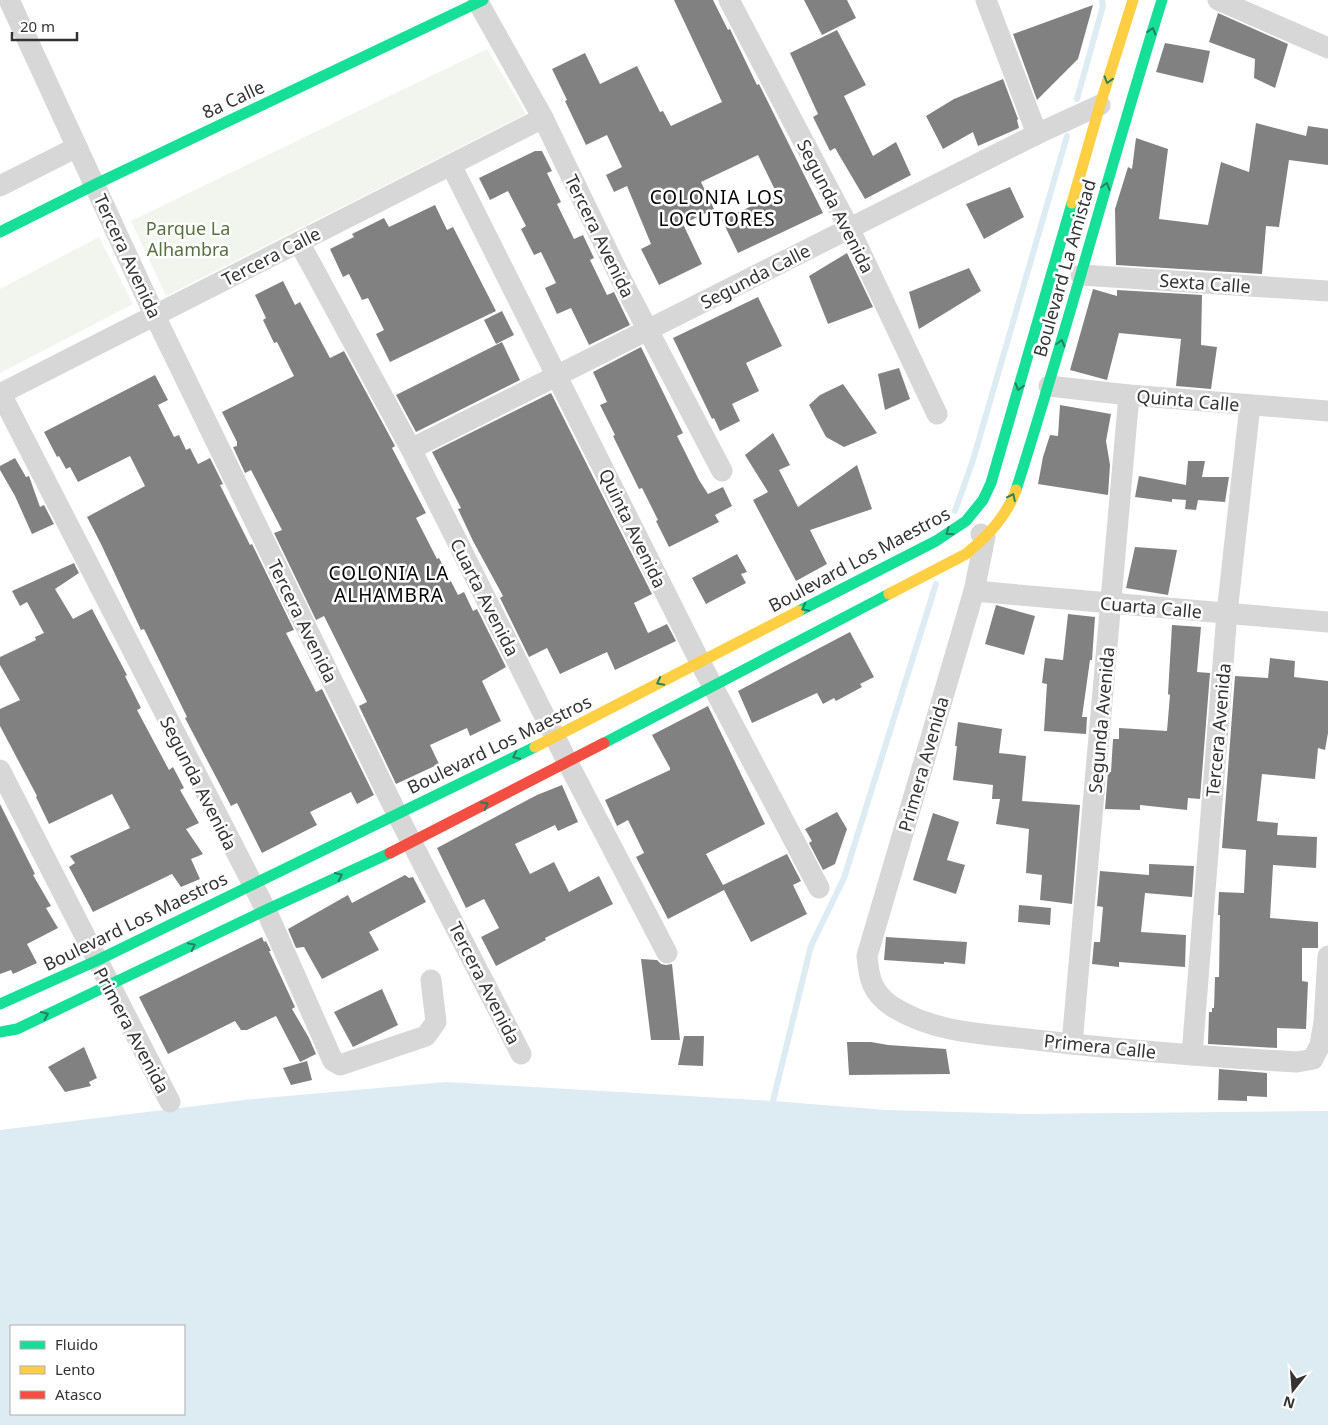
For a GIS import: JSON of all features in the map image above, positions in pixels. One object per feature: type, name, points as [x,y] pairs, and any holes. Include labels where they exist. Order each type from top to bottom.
[{"type":"street","name":"Tercera Avenida","points":[[9,0],[96,184],[155,316],[397,814],[521,1054]]},
{"type":"street","name":"Segunda Avenida","points":[[729,0],[849,228],[937,414]]},
{"type":"street","points":[[986,0],[1038,134]]},
{"type":"street","name":"Boulevard La Amistad","points":[[991,483],[1100,105],[1133,0]]},
{"type":"street","name":"Boulevard La Amistad","points":[[985,537],[999,522],[1014,495],[1049,386],[1128,108],[1162,0]]},
{"type":"street","points":[[1218,0],[1328,48]]},
{"type":"street","name":"Tercera Avenida","points":[[480,1],[543,118],[620,277],[722,471]]},
{"type":"street","name":"8a Calle","points":[[0,232],[96,184],[480,1]]},
{"type":"street","name":"Segunda Calle","points":[[411,449],[849,228],[1100,105]]},
{"type":"street","name":"Tercera Calle","points":[[0,394],[543,118]]},
{"type":"street","points":[[0,186],[77,147]]},
{"type":"street","name":"Quinta Avenida","points":[[451,165],[712,686],[819,888]]},
{"type":"street","name":"Cuarta Avenida","points":[[299,242],[411,449],[568,763],[667,953]]},
{"type":"street","name":"Sexta Calle","points":[[1081,275],[1328,291]]},
{"type":"street","name":"Quinta Calle","points":[[1049,386],[1129,395],[1328,411]]},
{"type":"street","name":"Segunda Avenida","points":[[0,394],[266,910],[333,1061],[340,1065],[426,1036],[436,1022],[431,980]]},
{"type":"street","name":"Segunda Avenida","points":[[1072,1044],[1129,395]]},
{"type":"street","name":"Tercera Avenida","points":[[1192,1055],[1227,613],[1250,405]]},
{"type":"street","name":"Boulevard Los Maestros","points":[[0,1004],[96,961],[555,737],[936,541],[966,521],[983,500],[991,483]]},
{"type":"street","points":[[0,1032],[17,1029],[266,910],[412,843],[966,554],[985,537],[966,521]]},
{"type":"street","name":"Primera Avenida","points":[[892,1006],[877,992],[869,977],[867,956],[974,591],[985,537]]},
{"type":"street","name":"Cuarta Calle","points":[[974,591],[1328,622]]},
{"type":"street","name":"Primera Avenida","points":[[0,770],[96,961],[170,1102]]},
{"type":"street","points":[[1326,1022],[1328,956]]},
{"type":"street","name":"Primera Calle","points":[[892,1006],[936,1026],[956,1030],[1072,1044],[1298,1062],[1313,1059],[1320,1045],[1326,1022]]},
{"type":"green space","name":"Parque La Alhambra","points":[[487,49],[526,114],[166,296],[131,221]]},
{"type":"green space","name":"Parque La Alhambra","points":[[99,237],[133,304],[0,373],[0,289]]},
{"type":"shaded area","points":[[446,1082],[773,1101],[886,1110],[1026,1114],[1328,1111],[1328,1425],[0,1425],[0,1130],[253,1099]]},
{"type":"building","points":[[674,0],[713,0],[728,30],[730,29],[757,85],[759,84],[823,213],[738,253],[722,220],[777,194],[758,155],[701,182],[714,209],[683,224],[702,264],[659,285],[641,249],[651,244],[627,186],[614,192],[606,175],[622,167],[607,135],[586,145],[552,69],[585,53],[600,84],[637,66],[660,112],[663,111],[671,126],[722,102]]},
{"type":"building","points":[[804,0],[847,0],[856,18],[822,35]]},
{"type":"building","points":[[1093,5],[1078,59],[1037,100],[1013,34]]},
{"type":"building","points":[[1218,13],[1288,44],[1275,88],[1254,78],[1255,59],[1209,42]]},
{"type":"building","points":[[837,30],[866,85],[844,96],[873,156],[896,142],[911,175],[865,199],[835,148],[830,151],[813,117],[818,114],[790,53]]},
{"type":"building","points":[[1165,43],[1210,51],[1203,83],[1156,72]]},
{"type":"building","points":[[1003,79],[1018,119],[1019,128],[978,146],[973,132],[943,149],[926,116],[954,99]]},
{"type":"building","points":[[1256,123],[1306,136],[1308,126],[1328,129],[1328,165],[1289,160],[1279,227],[1266,226],[1262,274],[1116,265],[1115,209],[1128,167],[1132,169],[1136,138],[1168,149],[1159,219],[1208,225],[1221,162],[1249,172]]},
{"type":"building","points":[[535,151],[542,151],[552,171],[547,173],[561,202],[557,204],[574,239],[583,235],[594,258],[590,260],[607,295],[614,292],[630,325],[589,345],[571,308],[557,314],[545,288],[556,283],[541,252],[534,255],[521,229],[526,226],[508,191],[490,200],[479,178]]},
{"type":"building","points":[[1010,187],[1024,217],[984,239],[966,204]]},
{"type":"building","points":[[435,205],[447,230],[453,227],[496,311],[390,362],[376,334],[384,330],[368,298],[362,300],[349,274],[343,277],[330,249],[354,237],[352,234],[384,218],[389,227]]},
{"type":"building","points":[[847,253],[873,307],[828,324],[809,276]]},
{"type":"building","points":[[969,268],[981,291],[919,329],[909,292]]},
{"type":"building","points":[[283,281],[295,305],[300,302],[330,358],[344,351],[395,446],[392,448],[426,513],[416,518],[437,559],[439,558],[458,595],[464,592],[473,611],[477,609],[506,667],[482,681],[501,721],[470,736],[467,728],[430,745],[439,764],[396,784],[359,706],[367,702],[324,616],[316,620],[274,533],[282,530],[251,470],[245,473],[233,447],[237,446],[237,442],[222,412],[294,376],[277,342],[274,343],[263,320],[266,318],[255,295]]},
{"type":"building","points":[[1093,289],[1117,296],[1117,290],[1202,295],[1201,345],[1217,347],[1211,389],[1176,386],[1181,339],[1119,333],[1107,380],[1070,370]]},
{"type":"building","points":[[758,297],[782,346],[746,363],[759,391],[732,404],[740,421],[720,431],[714,418],[712,419],[673,338]]},
{"type":"building","points":[[502,311],[514,335],[496,344],[484,320]]},
{"type":"building","points":[[502,342],[520,380],[416,432],[396,395]]},
{"type":"building","points":[[641,347],[683,433],[677,436],[699,480],[708,494],[723,487],[732,506],[715,515],[719,522],[669,547],[642,488],[639,489],[613,436],[615,435],[600,405],[607,402],[593,372]]},
{"type":"building","points":[[899,368],[910,399],[885,410],[878,374]]},
{"type":"building","points":[[155,375],[168,400],[158,405],[174,437],[179,435],[186,450],[190,448],[198,464],[210,458],[223,484],[220,485],[250,545],[252,544],[294,630],[286,633],[316,692],[322,689],[374,795],[357,804],[351,792],[310,812],[317,825],[262,853],[237,803],[231,806],[185,718],[187,717],[144,629],[141,630],[87,517],[145,486],[130,456],[78,482],[70,467],[66,469],[59,456],[57,457],[44,432]]},
{"type":"building","points":[[843,384],[877,433],[844,447],[826,437],[809,405],[820,395]]},
{"type":"building","points":[[551,393],[652,594],[634,603],[648,633],[667,624],[676,641],[615,670],[607,652],[560,674],[547,648],[529,657],[500,598],[503,596],[473,541],[458,509],[461,508],[432,452]]},
{"type":"building","points":[[1060,405],[1111,414],[1106,441],[1110,465],[1108,495],[1038,484],[1043,457],[1050,435],[1058,436]]},
{"type":"building","points":[[773,433],[790,465],[779,470],[798,507],[857,465],[872,509],[810,530],[827,564],[796,581],[753,500],[768,492],[745,455]]},
{"type":"building","points":[[15,458],[26,477],[29,476],[40,507],[44,505],[54,524],[32,534],[15,496],[0,470],[0,466]]},
{"type":"building","points":[[1188,461],[1205,461],[1202,477],[1229,477],[1225,502],[1198,500],[1196,510],[1185,509],[1186,500],[1172,499],[1172,502],[1135,497],[1139,476],[1186,485]]},
{"type":"building","points":[[1135,547],[1177,550],[1168,595],[1126,588]]},
{"type":"building","points":[[737,554],[747,572],[741,574],[746,583],[706,604],[692,578]]},
{"type":"building","points":[[74,563],[79,573],[55,589],[73,619],[92,609],[127,675],[125,676],[141,708],[137,710],[169,770],[173,767],[184,788],[180,790],[199,823],[186,829],[203,854],[191,859],[200,879],[181,887],[172,874],[93,912],[69,867],[75,863],[70,856],[130,828],[112,794],[49,824],[37,796],[0,726],[0,709],[20,700],[0,665],[0,657],[36,640],[35,637],[44,633],[27,602],[20,606],[12,591]]},
{"type":"building","points":[[996,605],[1035,616],[1024,655],[985,644]]},
{"type":"building","points":[[1068,614],[1095,617],[1092,660],[1090,660],[1082,717],[1087,717],[1086,734],[1044,731],[1047,684],[1042,683],[1045,658],[1063,660]]},
{"type":"building","points":[[1172,625],[1201,627],[1197,672],[1210,673],[1200,799],[1188,798],[1187,810],[1140,805],[1140,810],[1105,809],[1108,772],[1111,772],[1113,739],[1119,739],[1119,728],[1167,731]]},
{"type":"building","points":[[850,632],[874,677],[860,684],[862,687],[836,701],[834,698],[823,704],[817,693],[752,723],[738,691]]},
{"type":"building","points":[[1270,658],[1295,661],[1294,677],[1328,681],[1328,733],[1325,750],[1318,748],[1315,779],[1262,774],[1257,821],[1278,823],[1277,835],[1317,837],[1316,868],[1273,865],[1270,918],[1318,922],[1318,948],[1302,948],[1302,981],[1308,982],[1306,1029],[1277,1028],[1277,1048],[1208,1044],[1209,1012],[1212,1012],[1212,1008],[1214,1008],[1215,977],[1219,977],[1219,892],[1244,893],[1246,850],[1222,848],[1235,676],[1268,678]]},
{"type":"building","points":[[708,706],[765,824],[706,854],[723,885],[787,854],[801,881],[793,885],[807,914],[751,942],[724,890],[668,919],[636,857],[644,853],[628,820],[617,826],[605,800],[670,770],[652,735]]},
{"type":"building","points":[[958,722],[1002,729],[999,753],[1026,756],[1022,801],[1080,805],[1072,904],[1040,900],[1042,875],[1026,873],[1029,829],[996,824],[1000,799],[992,799],[993,785],[953,780]]},
{"type":"building","points":[[562,785],[578,822],[558,831],[555,825],[515,844],[530,874],[554,862],[569,892],[599,876],[613,904],[545,938],[546,940],[496,966],[481,937],[499,928],[484,899],[466,908],[437,848],[537,795]]},
{"type":"building","points":[[0,804],[35,874],[33,875],[51,906],[46,908],[58,928],[27,944],[37,963],[13,974],[11,970],[0,974]]},
{"type":"building","points":[[837,812],[847,829],[835,864],[823,870],[809,843],[812,841],[805,829]]},
{"type":"building","points":[[933,813],[959,822],[947,860],[965,865],[956,894],[913,880]]},
{"type":"building","points":[[1149,864],[1194,866],[1192,897],[1145,893],[1141,932],[1186,935],[1185,967],[1119,962],[1119,967],[1092,964],[1094,942],[1100,942],[1103,907],[1097,906],[1100,871],[1149,875]]},
{"type":"building","points":[[405,875],[409,878],[413,877],[426,902],[369,932],[379,950],[322,979],[304,947],[296,948],[288,929],[348,895],[352,903]]},
{"type":"building","points":[[1019,905],[1051,908],[1050,925],[1018,922]]},
{"type":"building","points":[[262,937],[271,951],[269,951],[295,1007],[292,1009],[316,1054],[300,1062],[276,1016],[247,1030],[241,1030],[235,1021],[168,1054],[139,997]]},
{"type":"building","points":[[886,937],[967,942],[965,964],[884,960]]},
{"type":"building","points":[[641,959],[657,960],[661,964],[666,965],[672,964],[680,1040],[651,1040]]},
{"type":"building","points":[[382,989],[398,1025],[353,1047],[334,1012]]},
{"type":"building","points":[[684,1036],[704,1036],[703,1066],[678,1065]]},
{"type":"building","points":[[847,1042],[871,1042],[946,1049],[950,1074],[849,1075]]},
{"type":"building","points":[[84,1047],[97,1078],[89,1082],[91,1086],[65,1092],[48,1067]]},
{"type":"building","points":[[307,1061],[312,1080],[291,1085],[283,1068]]},
{"type":"building","points":[[1219,1069],[1267,1073],[1267,1097],[1247,1096],[1247,1101],[1218,1100]]},
{"type":"waterway","points":[[1077,99],[1103,6],[1102,0]]},
{"type":"waterway","points":[[955,511],[973,460],[1067,136]]},
{"type":"waterway","points":[[773,1101],[811,946],[844,878],[936,584]]},
{"type":"traffic: fast","points":[[0,232],[96,184],[483,0]]},
{"type":"traffic: fast","points":[[1016,490],[1054,368],[1162,0]]},
{"type":"traffic: fast","points":[[799,611],[936,541],[966,521],[983,500],[991,483],[1072,203]]},
{"type":"traffic: fast","points":[[604,743],[889,594]]},
{"type":"traffic: fast","points":[[0,1004],[96,961],[535,747]]},
{"type":"traffic: fast","points":[[0,1032],[17,1029],[390,853]]},
{"type":"traffic: slow","points":[[1072,203],[1133,0]]},
{"type":"traffic: slow","points":[[889,594],[966,554],[996,525],[1007,509],[1016,490]]},
{"type":"traffic: slow","points":[[535,747],[799,611]]},
{"type":"traffic: jam","points":[[390,853],[604,743]]},
{"type":"district","name":"COLONIA LOS LOCUTORES","points":[[717,208]]},
{"type":"district","name":"COLONIA LA ALHAMBRA","points":[[389,584]]}]
